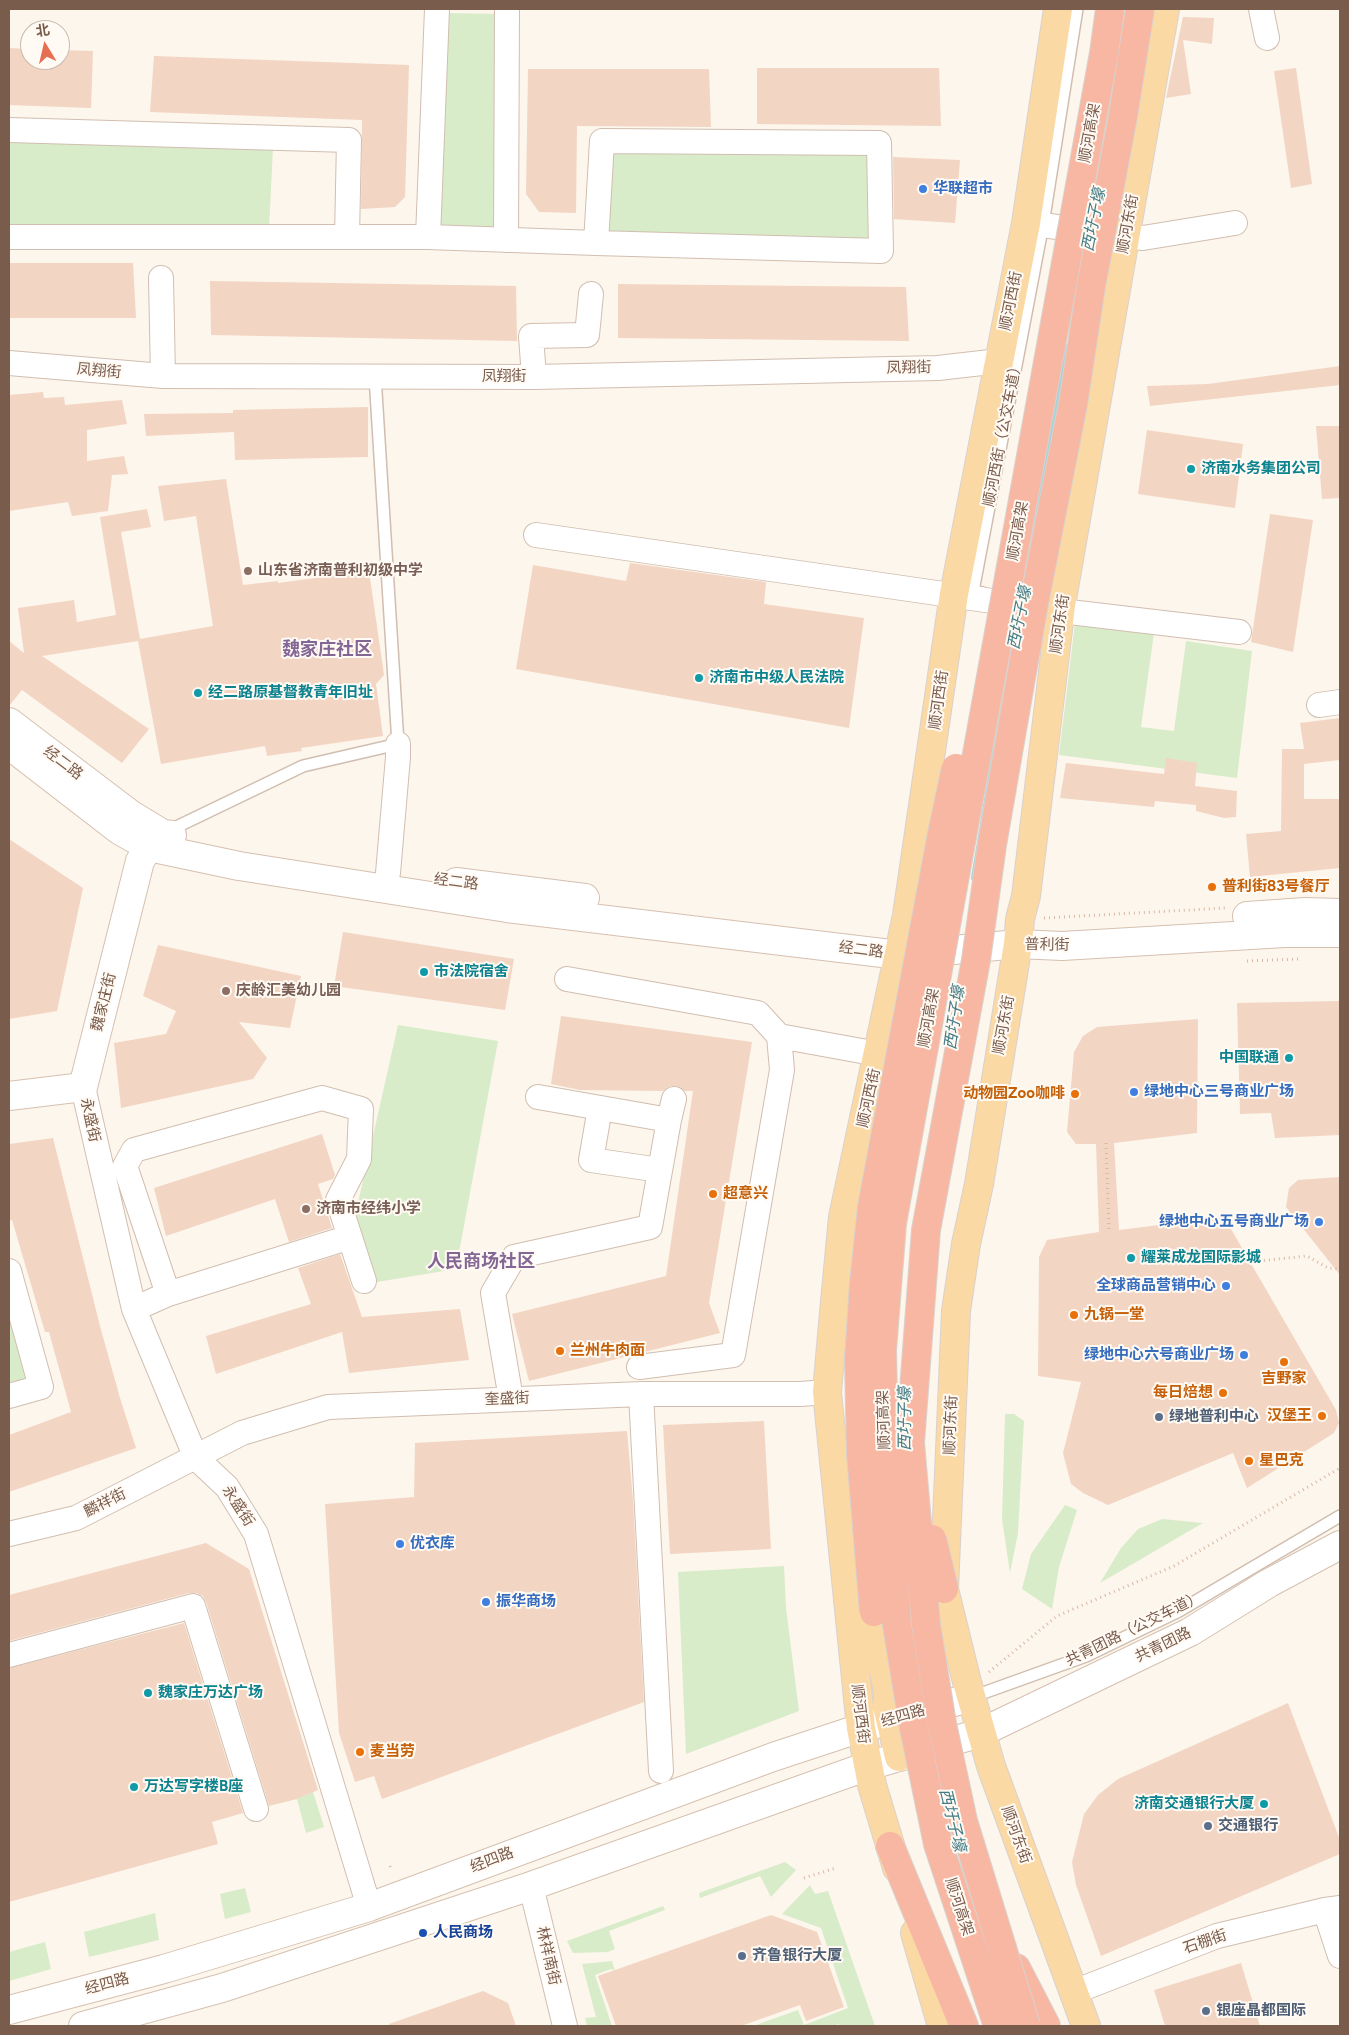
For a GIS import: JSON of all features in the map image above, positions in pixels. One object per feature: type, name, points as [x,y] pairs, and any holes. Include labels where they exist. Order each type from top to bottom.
[{"type":"highway","name":"顺河高架","points":[[998,2026],[938,1844],[912,1718],[897,1625],[884,1442],[882,1350],[892,1223],[1104,53],[1110,9]]},
{"type":"highway","name":"顺河高架","points":[[1026,2026],[993,1924],[963,1821],[942,1724],[926,1625],[910,1443],[926,1230],[976,960],[1028,603],[1073,404],[1091,286],[1123,116],[1140,9]]},
{"type":"highway","points":[[874,1612],[861,1453],[859,1360],[864,1283],[872,1207],[942,834],[974,686],[1011,567]]},
{"type":"highway","points":[[944,1588],[932,1540],[927,1457],[944,1235],[986,986],[1015,794],[1028,603]]},
{"type":"highway","points":[[890,1846],[964,2026]]},
{"type":"highway","points":[[993,1924],[1046,2026]]},
{"type":"main road","name":"顺河西街","points":[[942,2026],[868,1766],[861,1728],[827,1392],[843,1217],[907,915],[954,594],[999,361],[1035,223],[1058,9]]},
{"type":"main road","name":"顺河东街","points":[[1086,2026],[980,1733],[944,1588],[956,1311],[966,1244],[979,1184],[1026,896],[1061,608],[1165,9]]},
{"type":"main road","name":"顺河西街","points":[[827,1392],[850,1486],[888,1693],[887,1706],[914,1713],[904,1756]]},
{"type":"street","points":[[428,238],[437,9]]},
{"type":"street","points":[[506,240],[507,9]]},
{"type":"street","points":[[1262,9],[1267,38]]},
{"type":"street","points":[[9,130],[349,140],[347,238]]},
{"type":"street","points":[[9,237],[428,238],[506,240],[596,243],[881,251],[879,143],[602,141],[596,243]]},
{"type":"street","points":[[1035,223],[1143,238],[1234,223]]},
{"type":"street","points":[[161,278],[163,376]]},
{"type":"street","points":[[534,377],[531,336],[587,335],[591,294]]},
{"type":"street","name":"凤翔街","points":[[9,364],[163,376],[534,377],[938,368],[999,361]]},
{"type":"street","points":[[536,535],[1239,632]]},
{"type":"street","name":"经二路","points":[[9,722],[130,814],[156,840],[388,873],[868,931],[891,941],[899,955]]},
{"type":"street","points":[[388,873],[398,744]]},
{"type":"street","name":"经二路","points":[[9,745],[119,830],[239,866],[507,908],[899,955]]},
{"type":"street","name":"魏家庄街","points":[[83,1087],[140,861],[156,840]]},
{"type":"street","name":"普利街","points":[[1019,932],[1305,912],[1340,913]]},
{"type":"street","points":[[899,955],[1019,932]]},
{"type":"street","name":"普利街","points":[[1019,932],[1062,946],[1284,933],[1340,933]]},
{"type":"street","points":[[567,979],[758,1013],[779,1036],[878,1054]]},
{"type":"street","points":[[640,1368],[733,1355],[782,1070],[779,1036]]},
{"type":"street","points":[[9,1096],[83,1087]]},
{"type":"street","name":"永盛街","points":[[83,1087],[134,1309],[196,1458],[228,1487],[256,1534],[369,1907]]},
{"type":"street","points":[[168,1294],[125,1166],[134,1150],[322,1098],[361,1109],[359,1160],[338,1200],[364,1281]]},
{"type":"street","points":[[511,1399],[493,1293],[514,1258],[650,1227],[671,1110],[600,1108],[538,1098]]},
{"type":"street","points":[[600,1108],[591,1160],[660,1170]]},
{"type":"street","points":[[134,1309],[168,1294],[350,1237]]},
{"type":"street","points":[[9,1271],[41,1386],[9,1396]]},
{"type":"street","name":"奎盛街","points":[[196,1458],[242,1433],[328,1407],[641,1394],[800,1394],[827,1392]]},
{"type":"street","points":[[641,1394],[661,1771]]},
{"type":"street","name":"麟祥街","points":[[9,1534],[76,1518],[196,1458]]},
{"type":"street","name":"共青团路","points":[[980,1733],[1190,1632],[1269,1583],[1340,1545]]},
{"type":"street","points":[[9,1655],[193,1606],[256,1809]]},
{"type":"street","name":"经四路","points":[[9,2010],[164,1969],[369,1907],[681,1790],[861,1728],[914,1713],[969,1689]]},
{"type":"street","points":[[83,2026],[222,1988],[531,1886],[868,1766],[980,1733]]},
{"type":"street","name":"林祥南街","points":[[531,1886],[565,2026]]},
{"type":"street","points":[[1332,1909],[1340,1956]]},
{"type":"street","name":"石棚街","points":[[1074,1992],[1217,1936],[1332,1909]]},
{"type":"lane","name":"顺河西街（公交车道）","points":[[998,599],[973,591],[1035,223],[1077,9]]},
{"type":"lane","points":[[156,840],[182,823],[303,766],[398,744],[375,376]]},
{"type":"lane","name":"共青团路（公交车道）","points":[[969,1689],[1086,1656],[1179,1611],[1340,1516]]},
{"type":"path","points":[[1019,932],[1227,908]]},
{"type":"path","points":[[1106,1143],[1109,1231]]},
{"type":"path","points":[[1249,1262],[1307,1256],[1328,1268],[1340,1269]]},
{"type":"path","points":[[969,1689],[1057,1616],[1174,1566],[1340,1468]]},
{"type":"path","points":[[804,1878],[836,1868]]},
{"type":"green space","points":[[445,13],[502,14],[495,229],[440,226]]},
{"type":"green space","points":[[9,139],[273,148],[269,229],[9,229]]},
{"type":"green space","points":[[613,153],[867,154],[868,242],[605,234]]},
{"type":"green space","points":[[1075,623],[1154,633],[1141,727],[1174,731],[1186,641],[1252,651],[1237,778],[1059,755]]},
{"type":"green space","points":[[398,1025],[498,1041],[456,1269],[377,1282],[355,1216]]},
{"type":"green space","points":[[9,1303],[31,1380],[9,1385]]},
{"type":"green space","points":[[1005,1414],[1014,1414],[1024,1421],[1018,1533],[1010,1573],[1002,1519]]},
{"type":"green space","points":[[1065,1505],[1077,1510],[1059,1567],[1052,1609],[1022,1589],[1031,1554]]},
{"type":"green space","points":[[1162,1519],[1203,1523],[1100,1583],[1121,1548],[1138,1529]]},
{"type":"green space","points":[[784,1566],[786,1608],[799,1711],[686,1754],[678,1572]]},
{"type":"green space","points":[[313,1792],[324,1827],[306,1833],[297,1799]]},
{"type":"green space","points":[[785,1862],[796,1870],[771,1897],[760,1876],[700,1898],[699,1893]]},
{"type":"green space","points":[[810,1885],[815,1894],[828,1891],[875,2026],[839,2026],[839,2024],[832,2026],[753,2026],[798,2010],[804,2025],[848,2008],[821,1928],[782,1914]]},
{"type":"green space","points":[[245,1888],[251,1912],[225,1919],[220,1894]]},
{"type":"green space","points":[[663,1906],[665,1910],[609,1931],[615,1949],[608,1952],[573,1953],[567,1941]]},
{"type":"green space","points":[[155,1913],[159,1940],[89,1957],[84,1932]]},
{"type":"green space","points":[[45,1942],[51,1969],[9,1981],[9,1952]]},
{"type":"green space","points":[[612,1961],[615,1971],[611,1969],[595,1975],[612,2026],[587,2026],[585,2018],[596,2017],[582,1964]]},
{"type":"building","points":[[1183,17],[1214,18],[1212,44],[1183,40],[1191,94],[1166,98]]},
{"type":"building","points":[[9,48],[20,49],[20,70],[70,70],[70,50],[93,51],[91,108],[9,105]]},
{"type":"building","points":[[154,56],[409,65],[405,197],[395,207],[361,209],[362,120],[150,112]]},
{"type":"building","points":[[757,68],[939,68],[941,126],[757,124]]},
{"type":"building","points":[[1296,68],[1312,184],[1291,188],[1274,71]]},
{"type":"building","points":[[528,69],[709,69],[711,127],[577,126],[576,213],[539,212],[526,194]]},
{"type":"building","name":"华联超市","points":[[893,157],[960,160],[955,223],[894,219]]},
{"type":"building","points":[[9,263],[133,263],[136,318],[9,318]]},
{"type":"building","points":[[210,281],[516,286],[517,341],[211,335]]},
{"type":"building","points":[[618,284],[906,287],[909,341],[618,338]]},
{"type":"building","points":[[1340,366],[1340,385],[1150,406],[1147,386],[1208,384]]},
{"type":"building","points":[[43,392],[44,398],[64,397],[65,405],[122,400],[127,424],[87,430],[87,461],[124,456],[128,474],[112,475],[108,511],[72,516],[68,502],[9,511],[9,395]]},
{"type":"building","points":[[368,407],[368,457],[235,460],[234,432],[146,436],[144,414],[233,413],[233,410]]},
{"type":"building","points":[[1316,426],[1340,426],[1340,498],[1322,499]]},
{"type":"building","name":"济南水务集团公司","points":[[1147,430],[1243,444],[1235,508],[1138,494]]},
{"type":"building","points":[[226,479],[243,585],[278,581],[278,583],[369,571],[384,675],[376,684],[383,736],[301,748],[302,751],[267,756],[265,746],[161,764],[138,641],[42,656],[149,729],[122,763],[22,690],[9,706],[9,641],[24,653],[18,608],[74,600],[77,622],[116,615],[100,517],[147,509],[151,527],[121,532],[140,639],[213,626],[196,516],[164,521],[158,486]]},
{"type":"building","points":[[1270,514],[1313,520],[1293,652],[1251,642]]},
{"type":"building","points":[[630,563],[766,582],[764,604],[864,618],[849,728],[516,669],[533,565],[626,581]]},
{"type":"building","points":[[1340,718],[1340,760],[1304,764],[1304,799],[1340,799],[1340,868],[1250,877],[1246,834],[1281,831],[1282,749],[1304,749],[1300,723]]},
{"type":"building","points":[[1166,758],[1197,763],[1195,786],[1237,791],[1236,817],[1224,818],[1196,811],[1196,805],[1155,801],[1154,807],[1060,798],[1066,763],[1164,774]]},
{"type":"building","points":[[9,839],[83,888],[57,1011],[9,1019]]},
{"type":"building","name":"市法院宿舍","points":[[343,932],[514,959],[505,1010],[334,986]]},
{"type":"building","points":[[158,945],[301,976],[290,1028],[239,1022],[267,1058],[253,1079],[121,1108],[114,1043],[166,1034],[176,1011],[143,996]]},
{"type":"building","name":"中国联通","points":[[1340,1001],[1340,1135],[1275,1138],[1271,1113],[1240,1114],[1237,1003]]},
{"type":"building","points":[[561,1016],[752,1042],[709,1303],[720,1333],[529,1381],[512,1314],[666,1276],[693,1091],[685,1091],[677,1086],[670,1086],[663,1091],[580,1090],[551,1084]]},
{"type":"building","points":[[1198,1019],[1197,1133],[1114,1143],[1119,1230],[1224,1217],[1336,1410],[1339,1423],[1334,1433],[1247,1488],[1233,1453],[1108,1505],[1083,1493],[1071,1484],[1063,1453],[1081,1382],[1038,1376],[1039,1257],[1047,1240],[1099,1232],[1096,1144],[1076,1144],[1067,1132],[1074,1052],[1083,1036],[1097,1027]]},
{"type":"building","points":[[322,1134],[335,1175],[333,1179],[318,1184],[332,1228],[289,1242],[275,1199],[166,1236],[154,1188]]},
{"type":"building","points":[[53,1138],[100,1326],[136,1448],[9,1492],[9,1435],[71,1412],[49,1332],[45,1332],[12,1220],[9,1221],[9,1144]]},
{"type":"building","name":"绿地中心五号商业广场","points":[[1340,1177],[1340,1275],[1286,1207],[1289,1188],[1298,1180]]},
{"type":"building","points":[[340,1254],[362,1317],[460,1309],[469,1360],[349,1373],[342,1332],[216,1374],[206,1336],[311,1304],[298,1268]]},
{"type":"building","points":[[764,1421],[771,1549],[670,1554],[663,1425]]},
{"type":"building","name":"振华商场","points":[[627,1431],[633,1500],[644,1702],[382,1799],[374,1776],[355,1782],[339,1733],[325,1504],[414,1497],[415,1443]]},
{"type":"building","points":[[206,1543],[249,1569],[318,1790],[297,1799],[269,1806],[203,1596],[197,1593],[189,1593],[9,1641],[9,1595]]},
{"type":"building","points":[[184,1623],[243,1813],[212,1822],[218,1844],[9,1902],[9,1668]]},
{"type":"building","name":"交通银行","points":[[1288,1703],[1340,1840],[1340,1854],[1101,1956],[1076,1885],[1072,1862],[1084,1814],[1098,1795],[1118,1779]]},
{"type":"building","name":"齐鲁银行大厦","points":[[771,1915],[817,1932],[844,2007],[806,2021],[800,2005],[741,2026],[616,2026],[598,1976]]},
{"type":"building","name":"银座晶都国际","points":[[1241,1963],[1260,2026],[1165,2026],[1154,1990]]},
{"type":"building","points":[[483,1991],[508,2003],[516,2026],[389,2026],[389,2024]]},
{"type":"waterway","name":"西圩子壕","points":[[1031,546],[1068,347]]},
{"type":"waterway","name":"西圩子壕","points":[[974,878],[1011,654]]},
{"type":"waterway","name":"西圩子壕","points":[[910,1600],[911,1630],[920,1675]]},
{"type":"waterway","name":"西圩子壕","points":[[988,1949],[999,1985]]},
{"type":"place","name":"华联超市","points":[[923,189]]},
{"type":"place","name":"济南水务集团公司","points":[[1191,469]]},
{"type":"place","name":"山东省济南普利初级中学","points":[[248,571]]},
{"type":"place","name":"济南市中级人民法院","points":[[699,678]]},
{"type":"place","name":"经二路原基督教青年旧址","points":[[198,693]]},
{"type":"place","name":"普利街83号餐厅","points":[[1212,887]]},
{"type":"place","name":"市法院宿舍","points":[[424,972]]},
{"type":"place","name":"庆龄汇美幼儿园","points":[[226,991]]},
{"type":"place","name":"中国联通","points":[[1289,1058]]},
{"type":"place","name":"绿地中心三号商业广场","points":[[1134,1092]]},
{"type":"place","name":"动物园Zoo咖啡","points":[[1075,1094]]},
{"type":"place","name":"超意兴","points":[[713,1194]]},
{"type":"place","name":"济南市经纬小学","points":[[306,1209]]},
{"type":"place","name":"绿地中心五号商业广场","points":[[1319,1222]]},
{"type":"place","name":"耀莱成龙国际影城","points":[[1131,1258]]},
{"type":"place","name":"全球商品营销中心","points":[[1226,1286]]},
{"type":"place","name":"九锅一堂","points":[[1074,1315]]},
{"type":"place","name":"兰州牛肉面","points":[[560,1351]]},
{"type":"place","name":"绿地中心六号商业广场","points":[[1244,1355]]},
{"type":"place","name":"吉野家","points":[[1284,1362]]},
{"type":"place","name":"每日焙想","points":[[1223,1393]]},
{"type":"place","name":"汉堡王","points":[[1322,1416]]},
{"type":"place","name":"绿地普利中心","points":[[1159,1417]]},
{"type":"place","name":"星巴克","points":[[1249,1461]]},
{"type":"place","name":"优衣库","points":[[400,1544]]},
{"type":"place","name":"振华商场","points":[[486,1602]]},
{"type":"place","name":"魏家庄万达广场","points":[[148,1693]]},
{"type":"place","name":"麦当劳","points":[[360,1752]]},
{"type":"place","name":"万达写字楼B座","points":[[134,1787]]},
{"type":"place","name":"济南交通银行大厦","points":[[1264,1804]]},
{"type":"place","name":"交通银行","points":[[1208,1826]]},
{"type":"place","name":"人民商场","points":[[423,1933]]},
{"type":"place","name":"齐鲁银行大厦","points":[[742,1956]]},
{"type":"place","name":"银座晶都国际","points":[[1206,2011]]},
{"type":"district","name":"魏家庄社区","points":[[327,650]]},
{"type":"district","name":"人民商场社区","points":[[481,1262]]}]
